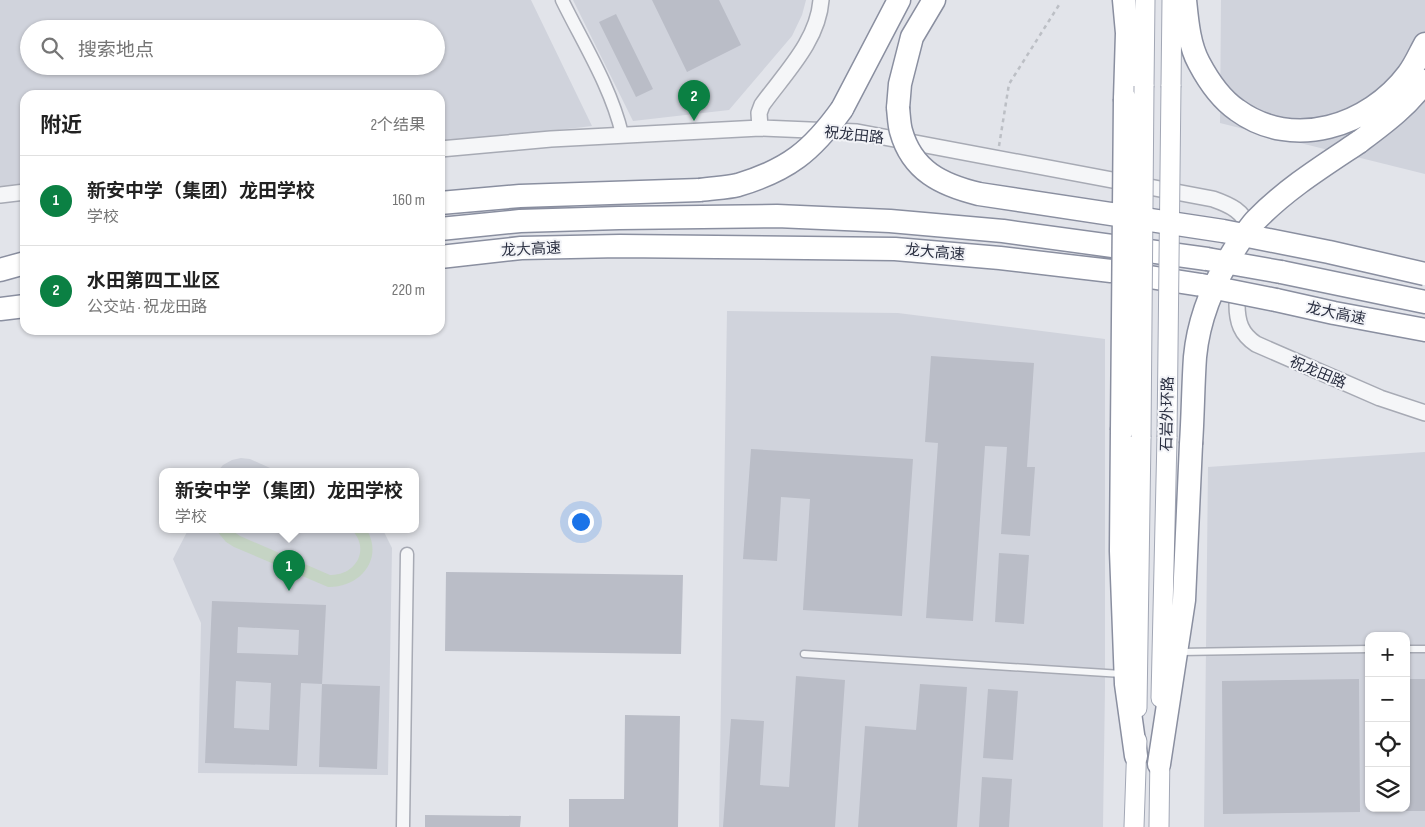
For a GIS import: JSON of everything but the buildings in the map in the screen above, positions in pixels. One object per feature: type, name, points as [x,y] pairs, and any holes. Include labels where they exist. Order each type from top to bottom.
[{"type":"highway","points":[[445,204],[520,196],[700,190],[737,185],[791,163],[825,133],[842,109],[899,0]]},
{"type":"highway","points":[[869,56],[916,0]]},
{"type":"highway","points":[[934,0],[912,37],[900,84],[898,108],[900,130],[908,150],[919,165],[934,177],[954,188],[979,194],[1223,231],[1329,252],[1425,274]]},
{"type":"highway","points":[[1124,0],[1127,32],[1125,99],[1131,433],[1121,551],[1126,675],[1136,756]]},
{"type":"highway","points":[[1185,0],[1188,26],[1198,61],[1213,86],[1236,110],[1263,124],[1291,131],[1325,129],[1358,117],[1383,100],[1408,74],[1425,44]]},
{"type":"highway","points":[[1159,764],[1184,600],[1195,356],[1200,329],[1219,276],[1233,251],[1254,221],[1284,194],[1359,142],[1404,106],[1425,81]]},
{"type":"highway","name":"龙大高速","points":[[445,228],[520,221],[609,218],[777,216],[890,221],[1003,231],[1207,259],[1281,272],[1425,302]]},
{"type":"highway","name":"龙大高速","points":[[445,256],[521,248],[620,246],[895,248],[1102,270],[1201,285],[1425,330]]},
{"type":"highway","points":[[0,270],[20,264]]},
{"type":"highway","points":[[0,281],[20,279]]},
{"type":"highway","points":[[0,309],[20,307]]},
{"type":"main road","name":"石岩外环路","points":[[1134,827],[1136,756],[1131,433],[1144,86],[1145,0]]},
{"type":"main road","name":"石岩外环路","points":[[1159,827],[1167,437],[1172,0]]},
{"type":"street","points":[[562,0],[606,89],[618,116],[622,134]]},
{"type":"street","points":[[760,128],[759,113],[762,105],[811,37],[817,23],[821,0]]},
{"type":"street","name":"祝龙田路","points":[[445,149],[622,134],[760,128],[857,132],[1213,199],[1240,212],[1247,220],[1250,230]]},
{"type":"street","points":[[0,195],[20,193]]},
{"type":"street","name":"祝龙田路","points":[[1237,304],[1240,327],[1246,338],[1256,344],[1380,398],[1425,413]]},
{"type":"street","points":[[403,827],[407,554]]},
{"type":"lane","points":[[1410,649],[1425,649]]},
{"type":"lane","points":[[1176,652],[1365,650]]},
{"type":"lane","points":[[804,654],[1126,675]]},
{"type":"path","points":[[997,158],[1009,84],[1059,5]]},
{"type":"shaded area","points":[[0,0],[531,0],[592,126],[445,143],[445,90],[20,90],[20,193],[0,195]]},
{"type":"shaded area","points":[[573,0],[806,0],[802,15],[792,36],[729,110],[633,121]]},
{"type":"shaded area","points":[[1221,0],[1425,0],[1425,174],[1220,123]]},
{"type":"shaded area","points":[[727,311],[898,313],[1105,339],[1103,827],[719,827]]},
{"type":"shaded area","points":[[1425,452],[1425,827],[1204,827],[1208,467]]},
{"type":"shaded area","points":[[250,459],[270,468],[220,468],[232,460]]},
{"type":"shaded area","points":[[186,533],[384,533],[392,548],[388,775],[198,773],[201,623],[173,559]]},
{"type":"green space","points":[[218,533],[236,533],[330,575],[347,571],[358,560],[360,546],[354,533],[368,533],[372,552],[366,570],[358,577],[350,583],[328,587],[226,542]]},
{"type":"place","name":"水田第四工业区","points":[[694,121]]},
{"type":"place","name":"新安中学（集团）龙田学校","points":[[289,591]]}]
